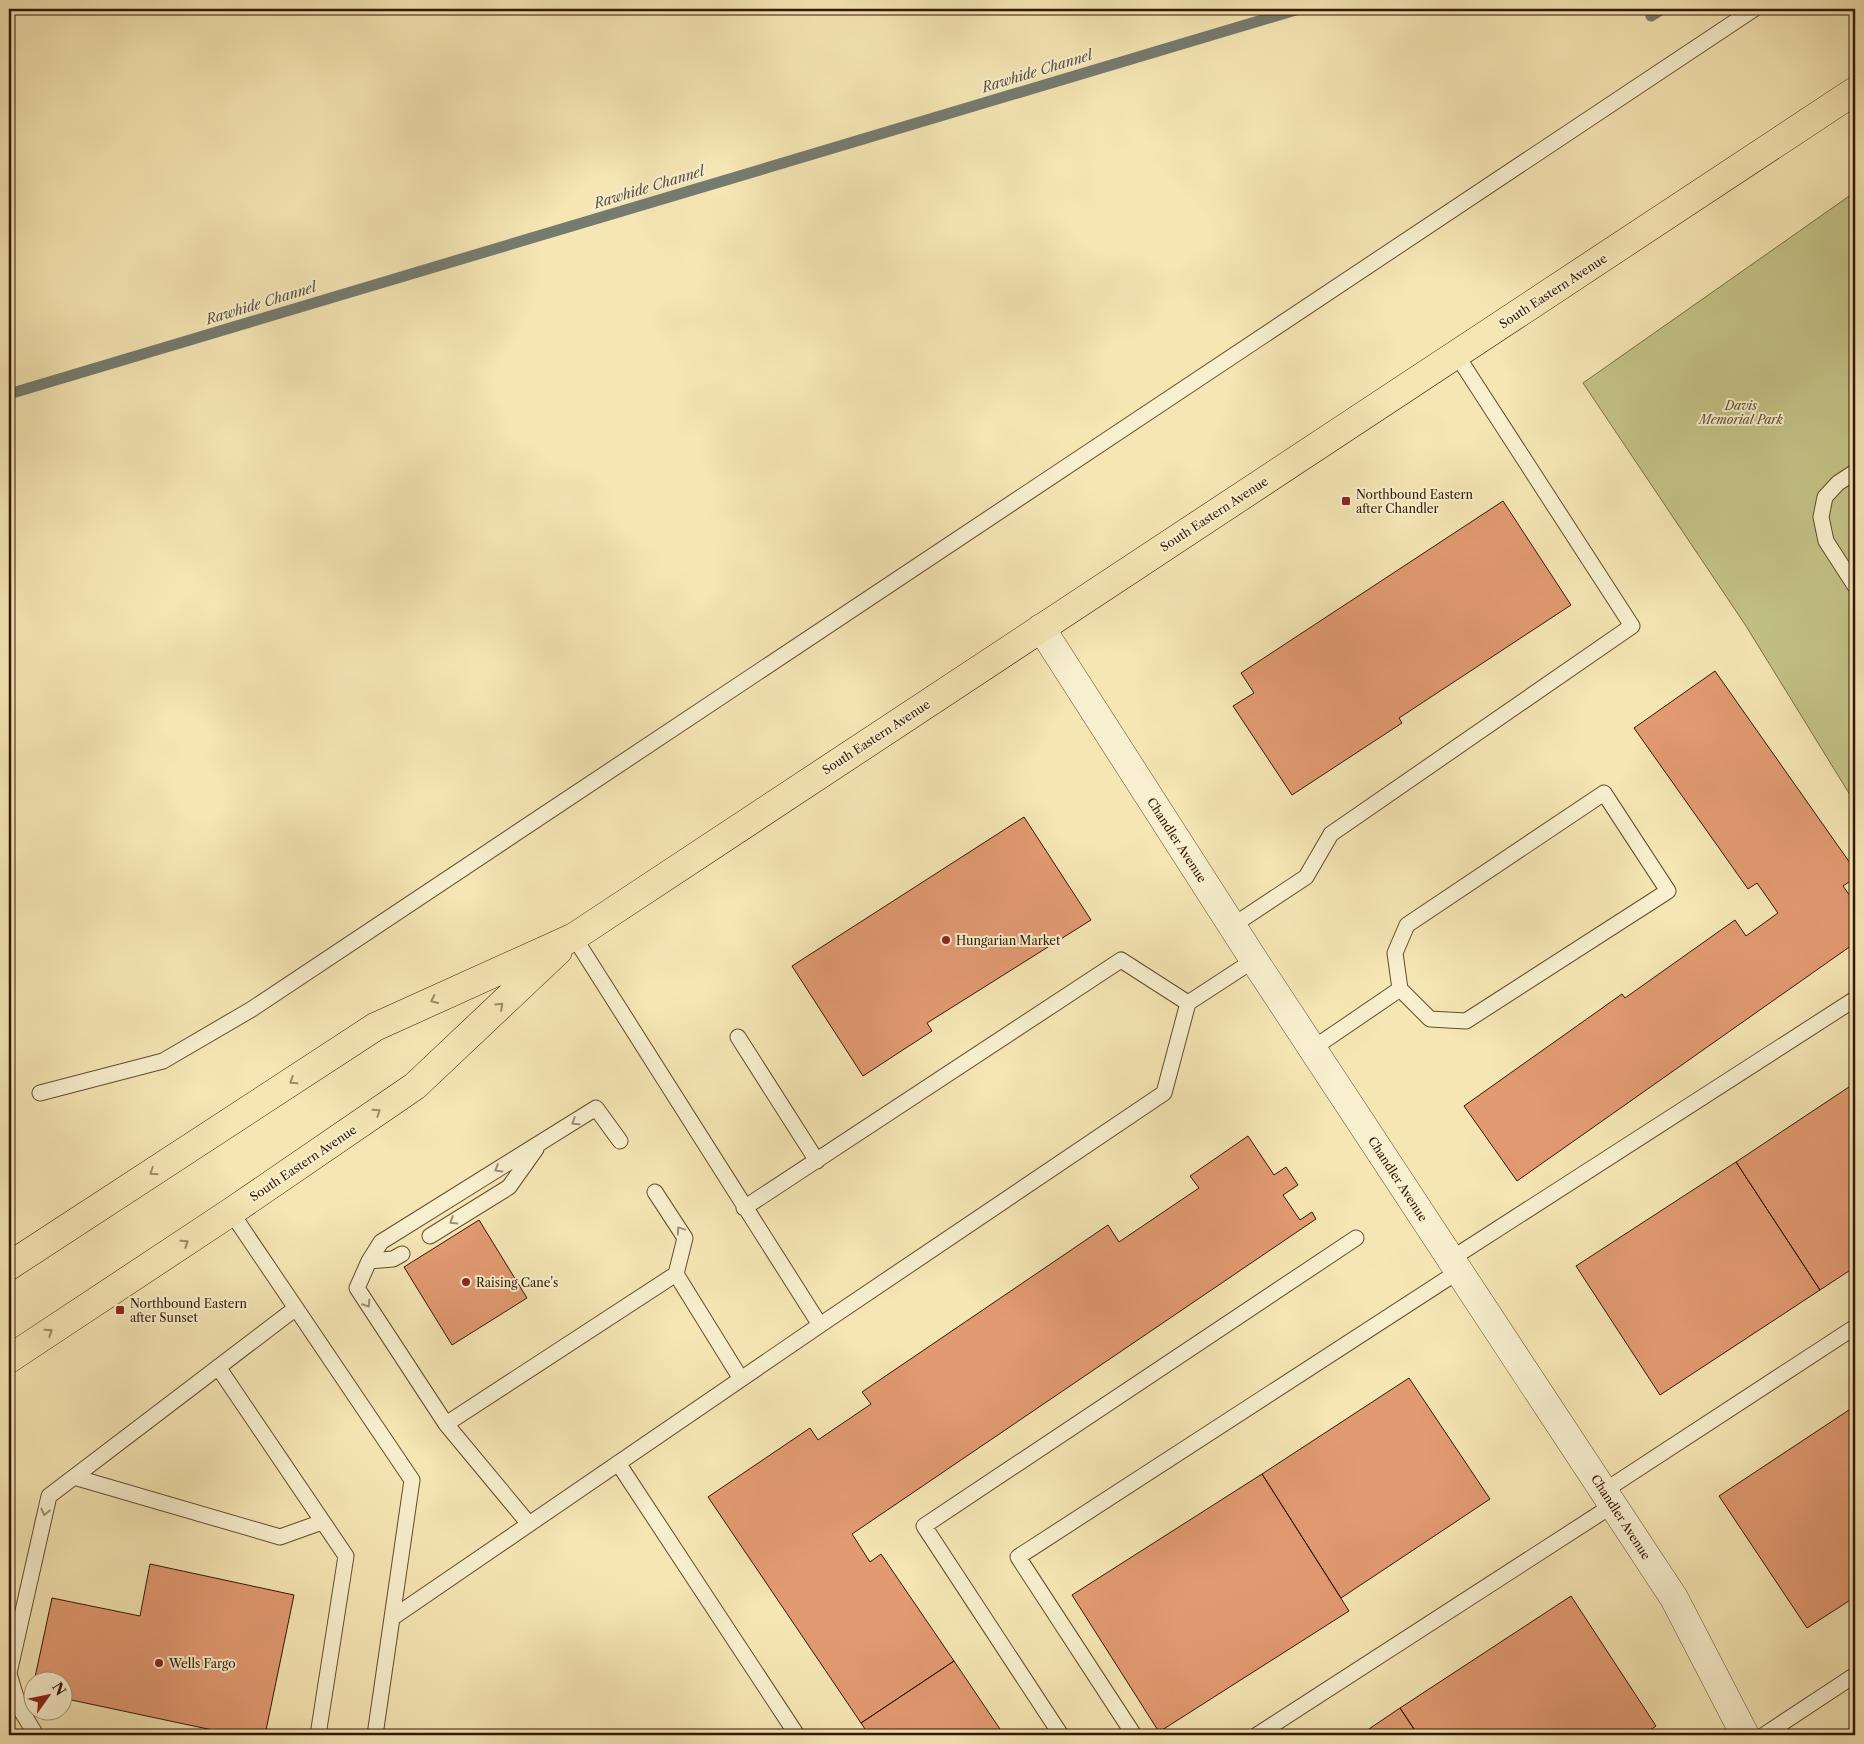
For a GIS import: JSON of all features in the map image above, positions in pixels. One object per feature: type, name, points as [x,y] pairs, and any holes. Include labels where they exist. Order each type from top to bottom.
[{"type":"main road","name":"South Eastern Avenue","points":[[9,1266],[375,1027],[574,937],[1855,91]]},
{"type":"main road","name":"South Eastern Avenue","points":[[9,1359],[231,1212],[415,1086],[574,937]]},
{"type":"street","name":"Chandler Avenue","points":[[1041,628],[1312,1049],[1674,1598],[1745,1735]]},
{"type":"lane","points":[[40,1093],[162,1061],[252,1009],[1754,9]]},
{"type":"lane","points":[[1232,926],[1306,878],[1330,834],[1632,626],[1456,354]]},
{"type":"lane","points":[[1855,472],[1838,483],[1825,497],[1820,517],[1826,542],[1855,586]]},
{"type":"lane","points":[[1604,793],[1668,891],[1466,1021],[1430,1019],[1400,989],[1395,953],[1407,925],[1604,793]]},
{"type":"lane","points":[[574,937],[744,1208],[820,1325]]},
{"type":"lane","points":[[744,1208],[1121,960],[1188,1004]]},
{"type":"lane","points":[[392,1618],[820,1325],[1164,1093],[1188,1004],[1254,960]]},
{"type":"lane","points":[[1312,1049],[1400,989]]},
{"type":"lane","points":[[1134,1735],[1018,1557],[1855,999]]},
{"type":"lane","points":[[738,1037],[817,1161]]},
{"type":"lane","points":[[529,1524],[446,1424],[357,1288],[369,1261],[381,1242],[596,1108],[620,1141]]},
{"type":"lane","points":[[430,1236],[509,1187],[540,1144]]},
{"type":"lane","points":[[446,1424],[676,1274],[685,1238],[655,1192]]},
{"type":"lane","points":[[231,1212],[412,1480],[375,1735]]},
{"type":"lane","points":[[1061,1735],[924,1526],[1356,1238]]},
{"type":"lane","points":[[369,1261],[393,1259],[402,1254]]},
{"type":"lane","points":[[676,1274],[741,1379]]},
{"type":"lane","points":[[36,1735],[19,1707],[9,1673],[49,1496],[296,1308]]},
{"type":"lane","points":[[1257,1735],[1609,1498],[1855,1327]]},
{"type":"lane","points":[[218,1367],[346,1556],[318,1735]]},
{"type":"lane","points":[[618,1463],[797,1735]]},
{"type":"lane","points":[[74,1476],[280,1537],[322,1522]]},
{"type":"lane","points":[[1764,1735],[1855,1675]]},
{"type":"green space","name":"Davis Memorial Park","points":[[1855,192],[1855,803],[1746,626],[1583,383]]},
{"type":"building","points":[[1503,501],[1571,605],[1399,718],[1402,723],[1292,795],[1233,706],[1254,693],[1241,673]]},
{"type":"building","points":[[1715,671],[1855,870],[1855,878],[1843,886],[1855,903],[1855,943],[1517,1181],[1464,1106],[1622,994],[1625,998],[1735,920],[1746,936],[1778,913],[1757,883],[1748,889],[1634,728]]},
{"type":"building","name":"Hungarian Market","points":[[1024,817],[1091,920],[927,1023],[932,1031],[863,1076],[792,966]]},
{"type":"building","points":[[1855,1083],[1855,1267],[1820,1290],[1736,1162]]},
{"type":"building","points":[[1248,1136],[1274,1175],[1286,1167],[1298,1185],[1283,1195],[1300,1220],[1312,1212],[1316,1219],[852,1534],[870,1562],[881,1554],[954,1661],[861,1723],[708,1497],[810,1428],[818,1440],[871,1404],[862,1392],[1108,1225],[1119,1242],[1199,1188],[1190,1176]]},
{"type":"building","points":[[1736,1162],[1820,1290],[1660,1395],[1576,1266]]},
{"type":"building","name":"Raising Cane's","points":[[479,1220],[527,1298],[452,1345],[404,1267]]},
{"type":"building","points":[[1409,1378],[1490,1499],[1341,1598],[1262,1474]]},
{"type":"building","points":[[1855,1406],[1855,1597],[1807,1628],[1719,1496]]},
{"type":"building","points":[[1262,1474],[1349,1611],[1159,1732],[1072,1595]]},
{"type":"building","name":"Wells Fargo","points":[[150,1564],[294,1595],[265,1735],[236,1735],[72,1700],[72,1672],[36,1672],[52,1598],[140,1616]]},
{"type":"building","points":[[1571,1596],[1656,1726],[1643,1735],[1418,1735],[1400,1708]]},
{"type":"building","points":[[954,1661],[1004,1735],[869,1735],[861,1723]]},
{"type":"building","points":[[1400,1708],[1418,1735],[1360,1735]]},
{"type":"waterway","name":"Rawhide Channel","points":[[9,394],[1299,9]]},
{"type":"waterway","name":"Rawhide Channel","points":[[1651,16],[1662,9]]},
{"type":"place","name":"Northbound Eastern after Chandler","points":[[1346,501]]},
{"type":"place","name":"Hungarian Market","points":[[946,940]]},
{"type":"place","name":"Raising Cane's","points":[[466,1282]]},
{"type":"place","name":"Northbound Eastern after Sunset","points":[[120,1310]]},
{"type":"place","name":"Wells Fargo","points":[[159,1663]]}]
